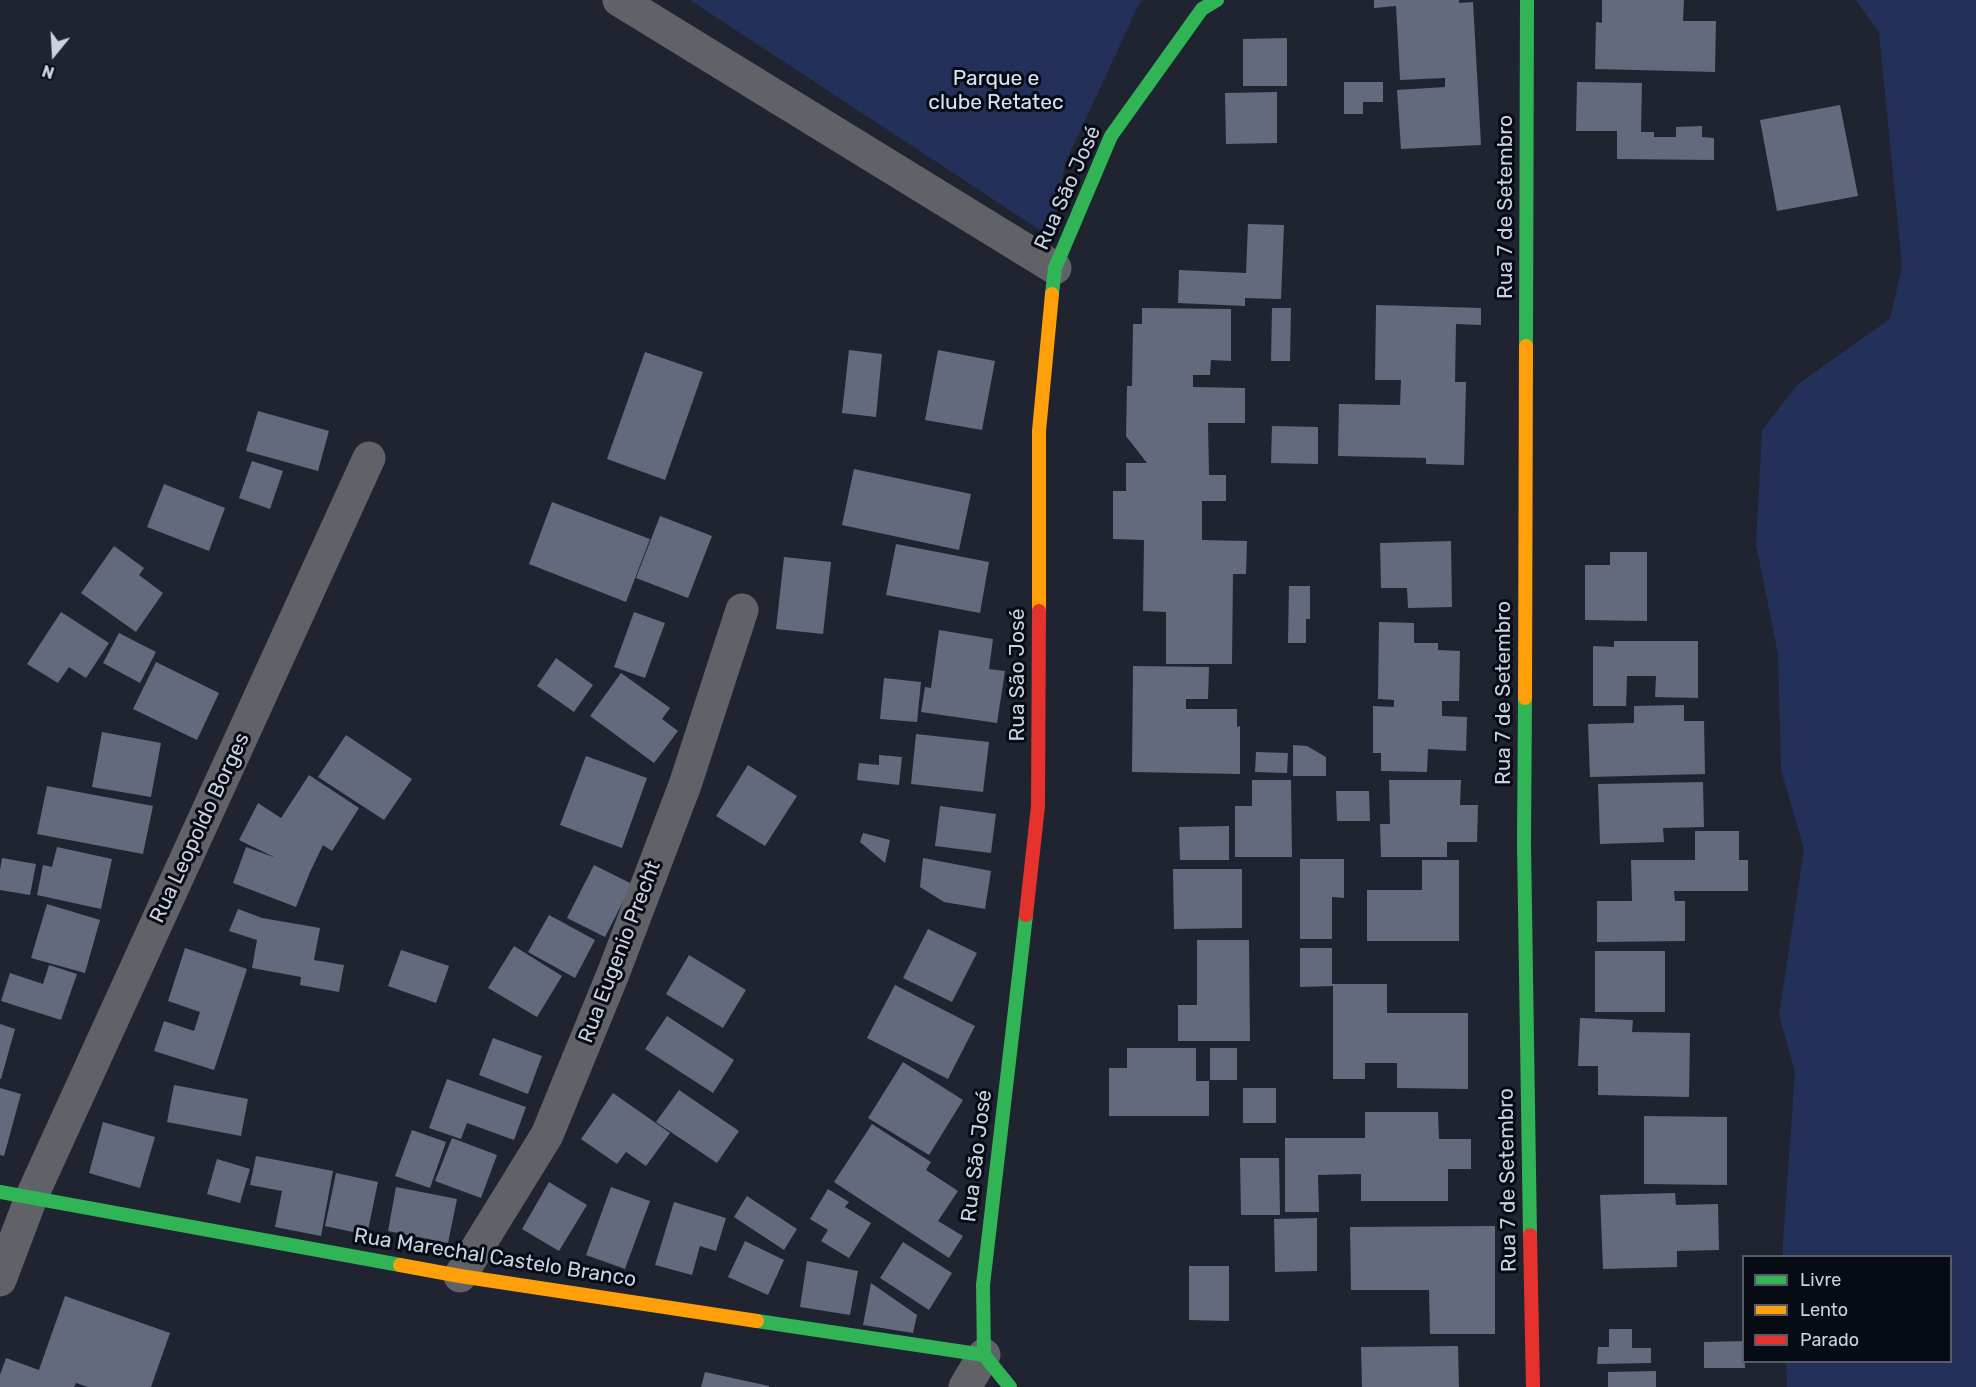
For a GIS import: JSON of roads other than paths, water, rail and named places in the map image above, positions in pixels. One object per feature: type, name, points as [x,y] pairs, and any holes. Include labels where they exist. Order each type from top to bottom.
[{"type":"street","points":[[620,0],[1055,268]]},
{"type":"street","name":"Rua São José","points":[[984,1355],[983,1286],[1038,806],[1039,431],[1055,268],[1111,136],[1202,9],[1217,0]]},
{"type":"street","name":"Rua 7 de Setembro","points":[[1527,0],[1524,844],[1533,1387]]},
{"type":"street","name":"Rua Leopoldo Borges","points":[[0,1280],[15,1195],[369,458]]},
{"type":"street","name":"Rua Eugenio Precht","points":[[460,1276],[547,1135],[613,974],[685,784],[742,610]]},
{"type":"street","name":"Rua Marechal Castelo Branco","points":[[15,1195],[460,1276],[984,1355]]},
{"type":"street","points":[[965,1387],[984,1355],[1010,1387]]},
{"type":"park label","name":"Parque e clube Retatec","points":[[996,91]]}]
